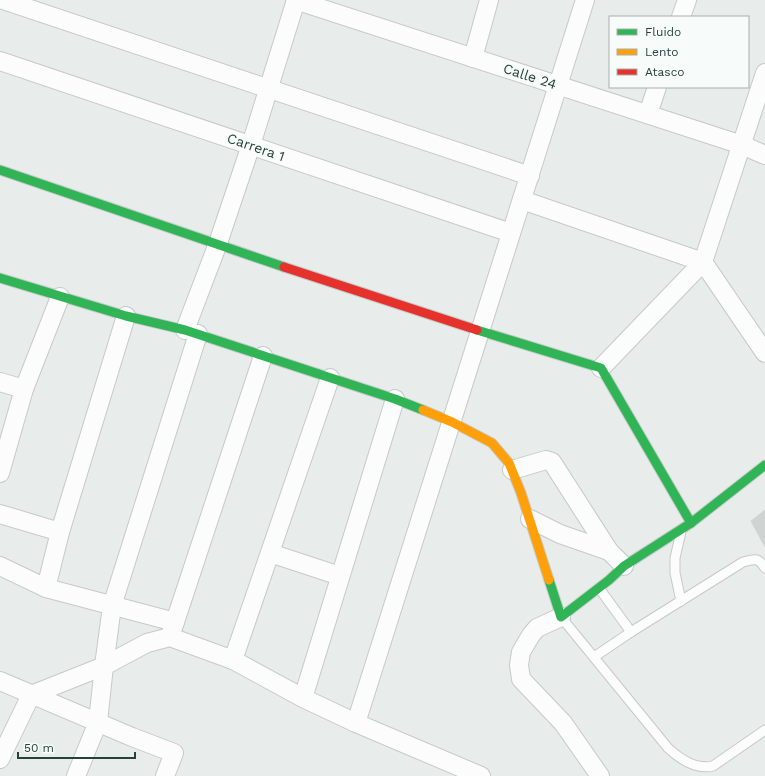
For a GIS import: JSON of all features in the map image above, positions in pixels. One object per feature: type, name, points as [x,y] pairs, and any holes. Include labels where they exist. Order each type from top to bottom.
[{"type":"street","points":[[4,0],[530,176]]},
{"type":"street","points":[[76,776],[98,722],[112,606],[217,246],[251,145],[296,0]]},
{"type":"street","name":"Calle 24","points":[[296,0],[742,145],[765,155]]},
{"type":"street","points":[[473,58],[489,0]]},
{"type":"street","points":[[356,723],[585,0]]},
{"type":"street","points":[[681,16],[687,0]]},
{"type":"street","name":"Carrera 1","points":[[0,61],[512,232]]},
{"type":"street","points":[[601,368],[703,262],[765,73]]},
{"type":"street","points":[[648,114],[657,88]]},
{"type":"street","points":[[0,170],[217,246],[480,332],[601,368],[691,523]]},
{"type":"street","points":[[522,200],[703,262],[765,353]]},
{"type":"street","points":[[0,278],[126,316],[191,332],[395,399],[452,422],[492,442],[509,463],[512,470],[530,519],[561,618]]},
{"type":"street","points":[[0,473],[24,389],[60,297]]},
{"type":"street","points":[[46,588],[60,532],[126,316]]},
{"type":"street","points":[[0,759],[31,695],[104,666],[147,644],[172,629],[263,356]]},
{"type":"street","points":[[233,660],[330,378]]},
{"type":"street","points":[[0,382],[24,389]]},
{"type":"street","points":[[303,698],[395,399]]},
{"type":"street","points":[[512,470],[546,460],[552,462],[609,551],[624,566]]},
{"type":"street","points":[[600,776],[563,723],[521,679],[519,665],[521,652],[537,628],[561,618],[624,566],[691,523],[765,465]]},
{"type":"street","points":[[0,514],[60,532]]},
{"type":"street","points":[[530,519],[560,534],[609,551]]},
{"type":"street","points":[[270,552],[340,576]]},
{"type":"street","points":[[0,566],[46,588],[112,606],[172,629],[303,698],[356,723],[480,776]]},
{"type":"street","points":[[0,681],[174,753],[165,776]]},
{"type":"lane","points":[[681,601],[675,573],[675,558],[682,529]]},
{"type":"lane","points":[[594,657],[743,562],[756,559],[761,562],[765,568]]},
{"type":"lane","points":[[599,588],[631,632]]},
{"type":"lane","points":[[561,618],[668,748],[680,758],[704,768],[713,766],[765,730]]},
{"type":"building","points":[[765,510],[765,547],[751,521]]},
{"type":"traffic: fast","points":[[0,170],[284,267]]},
{"type":"traffic: fast","points":[[0,278],[126,316],[185,330],[395,399],[423,410]]},
{"type":"traffic: fast","points":[[477,330],[601,368],[691,523]]},
{"type":"traffic: fast","points":[[549,580],[561,617],[609,580],[624,566],[691,523],[765,465]]},
{"type":"traffic: slow","points":[[423,410],[452,422],[492,443],[509,463],[521,493],[549,580]]},
{"type":"traffic: jam","points":[[284,267],[477,330]]}]
